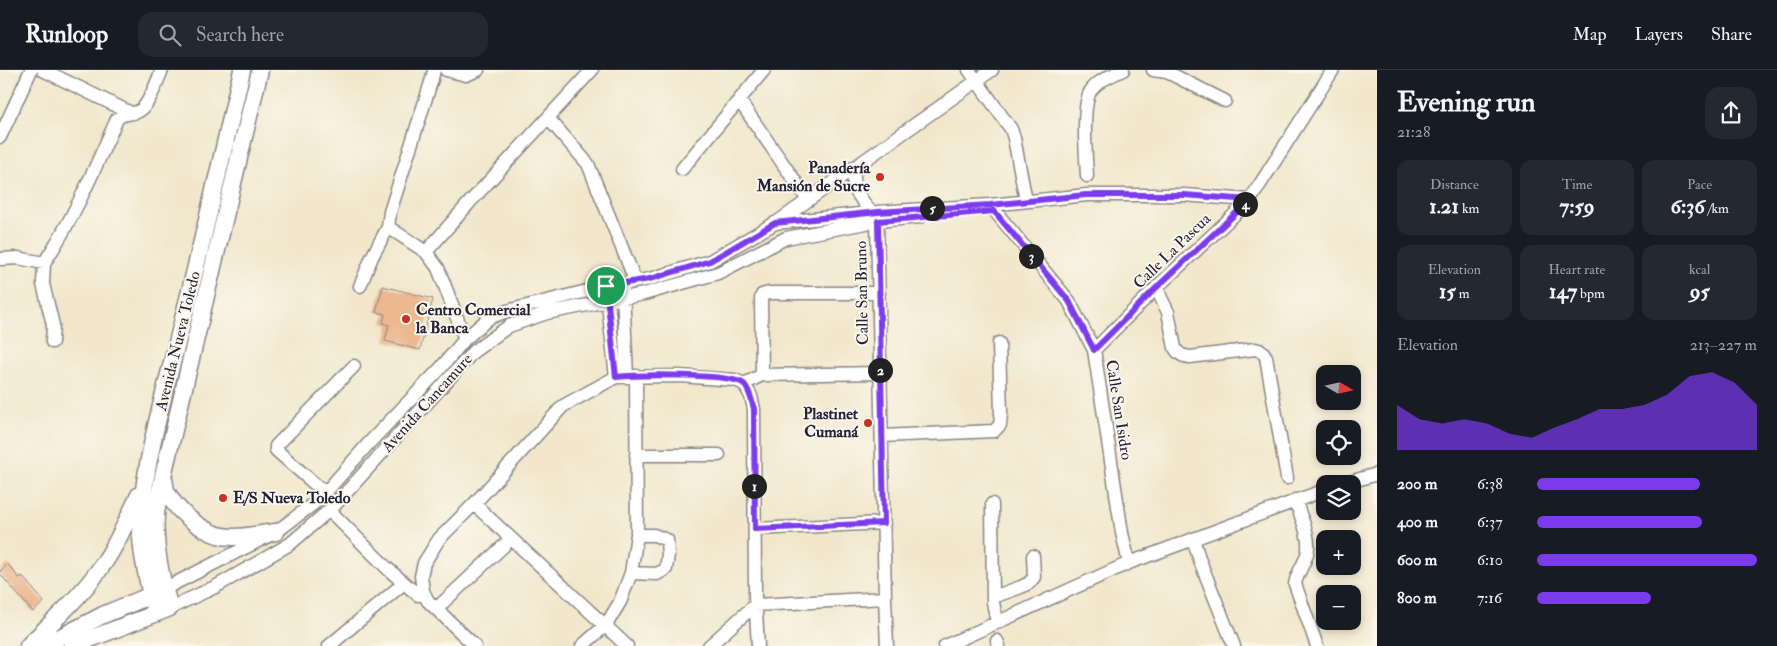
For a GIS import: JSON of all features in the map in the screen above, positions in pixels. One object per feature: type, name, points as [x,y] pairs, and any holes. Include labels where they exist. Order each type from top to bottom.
[{"type":"main road","name":"Avenida Nueva Toledo","points":[[162,611],[158,593],[144,555],[140,518],[145,482],[153,440],[242,70]]},
{"type":"main road","name":"Avenida Nueva Toledo","points":[[158,593],[156,515],[163,476],[260,70]]},
{"type":"main road","points":[[163,476],[167,493],[192,521],[206,529],[219,535],[239,536],[276,532]]},
{"type":"main road","points":[[28,646],[99,571],[115,545],[145,482]]},
{"type":"main road","name":"Avenida Cancamure","points":[[43,646],[103,616],[158,593]]},
{"type":"main road","name":"Avenida Cancamure","points":[[72,646],[162,611]]},
{"type":"street","points":[[0,137],[31,70]]},
{"type":"street","points":[[43,70],[131,114]]},
{"type":"street","points":[[52,342],[53,325],[43,284],[44,263],[57,244],[81,197],[117,119],[120,115],[137,113],[145,108],[162,70]]},
{"type":"street","points":[[360,286],[372,257],[388,227],[390,212],[434,70]]},
{"type":"street","points":[[446,70],[466,75],[478,70]]},
{"type":"street","points":[[426,252],[592,70]]},
{"type":"street","points":[[682,169],[764,70]]},
{"type":"street","points":[[969,70],[1011,129],[1026,201]]},
{"type":"street","points":[[775,223],[992,70]]},
{"type":"street","points":[[1087,176],[1086,117],[1089,93],[1103,80],[1123,70]]},
{"type":"street","points":[[1153,70],[1167,72],[1225,101]]},
{"type":"street","name":"Calle La Pascua","points":[[1094,350],[1157,287],[1250,200],[1333,70]]},
{"type":"street","points":[[739,100],[808,200]]},
{"type":"street","points":[[548,118],[588,164],[636,280]]},
{"type":"street","points":[[854,167],[856,193],[874,217]]},
{"type":"street","name":"Avenida Cancamure","points":[[158,593],[276,532],[307,509],[325,493],[369,443],[439,370],[465,339],[489,318],[508,310],[606,286],[650,279],[710,261],[775,223],[992,208],[1026,201],[1106,195],[1184,195],[1250,200]]},
{"type":"street","name":"Calle San Isidro","points":[[992,208],[1069,301],[1094,350],[1122,533],[1129,563]]},
{"type":"street","name":"Avenida Cancamure","points":[[162,611],[214,587],[290,544],[329,510],[473,352],[509,326],[547,313],[625,298],[718,273],[786,238],[874,217]]},
{"type":"street","name":"Calle San Bruno","points":[[874,217],[879,293],[887,646]]},
{"type":"street","points":[[388,227],[426,252],[438,268],[465,339]]},
{"type":"street","points":[[0,259],[18,258],[44,263]]},
{"type":"street","points":[[582,646],[606,625],[620,602],[631,573],[637,535],[636,455],[627,376],[625,298],[622,283]]},
{"type":"street","points":[[606,286],[610,327],[627,376]]},
{"type":"street","points":[[1157,287],[1168,312],[1175,348],[1182,356],[1190,357],[1255,349],[1262,351],[1266,357],[1287,478]]},
{"type":"street","points":[[762,375],[762,295],[769,293],[879,293]]},
{"type":"street","points":[[610,327],[625,326]]},
{"type":"street","points":[[882,436],[994,431],[1000,425],[1001,414],[999,344]]},
{"type":"street","points":[[325,493],[276,450],[276,446],[354,366]]},
{"type":"street","points":[[744,384],[762,375],[880,373]]},
{"type":"street","points":[[467,644],[425,596],[421,576],[424,563],[439,539],[474,504],[563,406],[627,376],[679,376],[735,380],[744,384],[751,396],[754,409],[758,646]]},
{"type":"street","points":[[636,455],[719,455]]},
{"type":"street","points":[[1361,479],[1377,474]]},
{"type":"street","points":[[945,646],[1129,563],[1316,493]]},
{"type":"street","points":[[1295,500],[1309,544],[1307,555],[1297,574],[1295,584],[1317,646]]},
{"type":"street","points":[[474,504],[627,646]]},
{"type":"street","points":[[992,504],[993,597],[997,623]]},
{"type":"street","points":[[329,510],[388,569],[418,594],[425,596]]},
{"type":"street","points":[[755,529],[884,523]]},
{"type":"street","points":[[1122,533],[1132,549],[1143,558]]},
{"type":"street","points":[[631,573],[657,574],[666,569],[668,555],[666,540],[654,535],[637,535]]},
{"type":"street","points":[[1193,538],[1200,561],[1234,646]]},
{"type":"street","points":[[436,609],[511,539]]},
{"type":"street","points":[[993,597],[1029,583],[1034,577],[1033,556]]},
{"type":"street","points":[[329,646],[404,583]]},
{"type":"street","points":[[709,646],[756,604],[885,598]]},
{"type":"building","name":"Centro Comercial la Banca","points":[[383,286],[433,299],[420,350],[385,341],[389,325],[383,323],[385,314],[376,312]]},
{"type":"building","points":[[8,564],[19,578],[22,576],[44,602],[33,612],[0,574],[0,571]]},
{"type":"place","name":"Panadería Mansión de Sucre","points":[[880,177]]},
{"type":"place","name":"Centro Comercial la Banca","points":[[406,319]]},
{"type":"place","name":"Plastinet Cumaná","points":[[868,423]]},
{"type":"place","name":"E/S Nueva Toledo","points":[[223,498]]},
{"type":"route","points":[[1086,195],[1184,195],[1250,200],[1157,287],[1094,350],[1069,301],[994,211],[878,221],[884,523],[755,529],[754,409],[751,396],[744,384],[735,380],[679,376],[616,377],[606,286],[650,279],[710,261],[775,223],[878,212],[990,205],[1086,195]]}]
